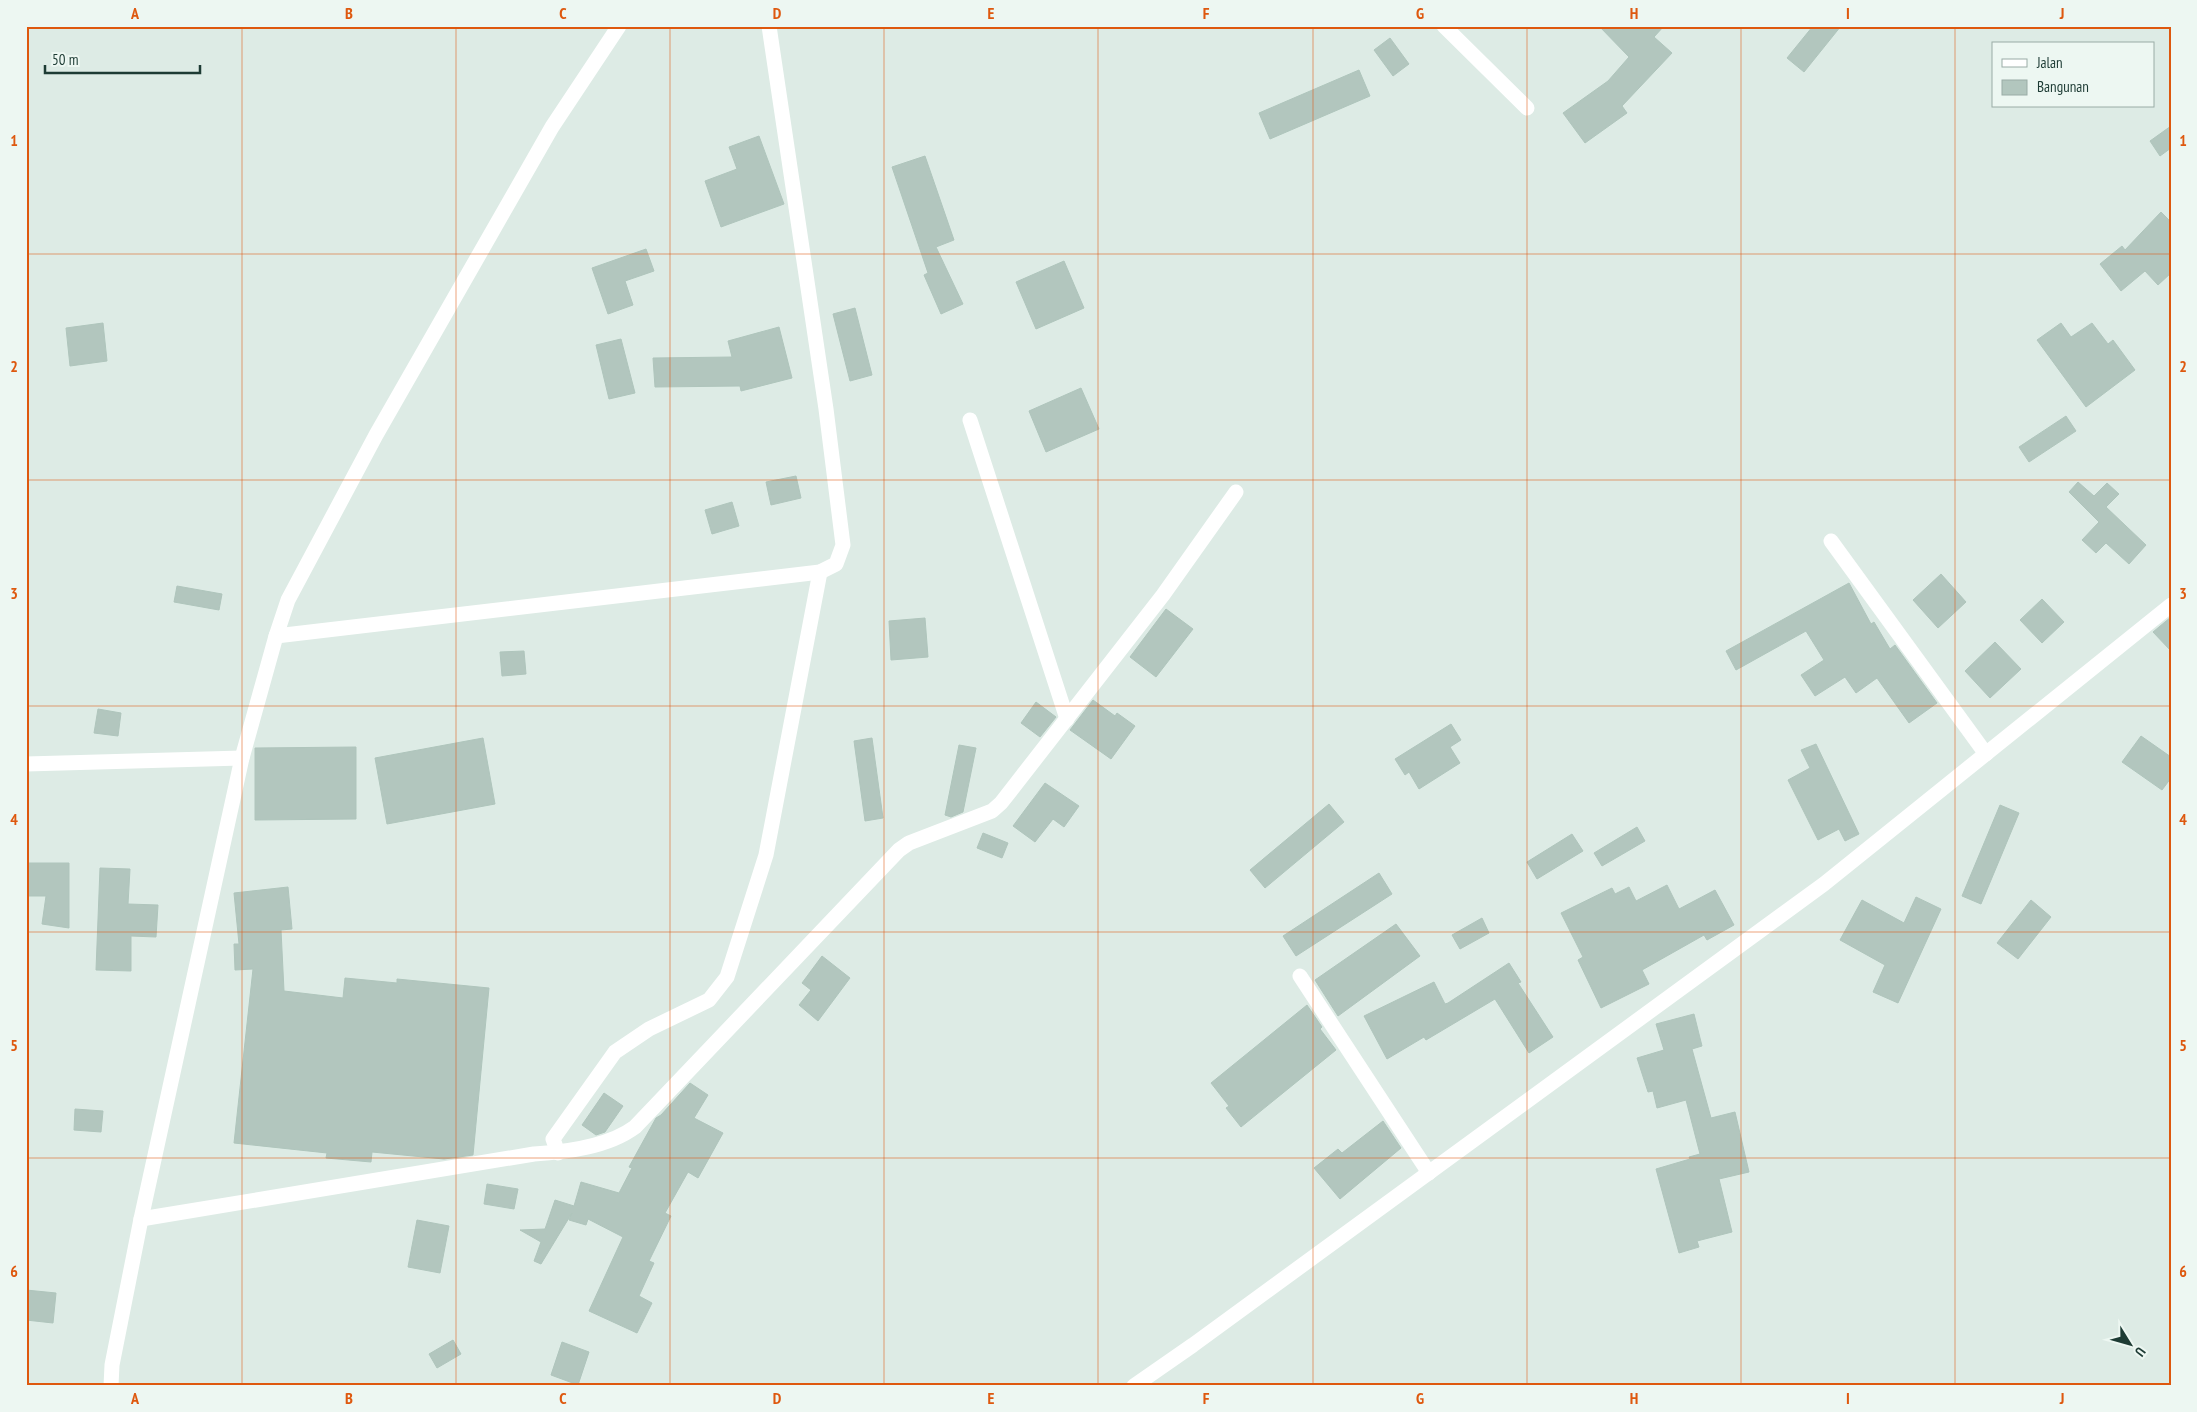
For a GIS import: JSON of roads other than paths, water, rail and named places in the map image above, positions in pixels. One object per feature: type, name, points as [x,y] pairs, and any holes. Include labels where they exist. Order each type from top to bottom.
[{"type":"street","points":[[110,1386],[112,1365],[140,1219],[242,758],[288,600],[376,435],[552,127],[619,26]]},
{"type":"street","points":[[276,636],[820,572],[836,564],[843,545],[826,409],[770,26]]},
{"type":"street","points":[[1444,26],[1527,108]]},
{"type":"street","points":[[970,420],[1067,719]]},
{"type":"street","points":[[140,1219],[534,1154],[558,1153],[623,1136],[635,1127],[899,850],[910,843],[992,811],[1012,790],[1164,595],[1236,492]]},
{"type":"street","points":[[1831,541],[1986,754]]},
{"type":"street","points":[[558,1153],[553,1139],[615,1052],[650,1029],[710,1000],[727,977],[766,855],[820,572]]},
{"type":"street","points":[[1134,1386],[1430,1173],[1824,884],[2171,605]]},
{"type":"street","points":[[26,764],[242,758]]},
{"type":"street","points":[[1300,976],[1430,1173]]}]
